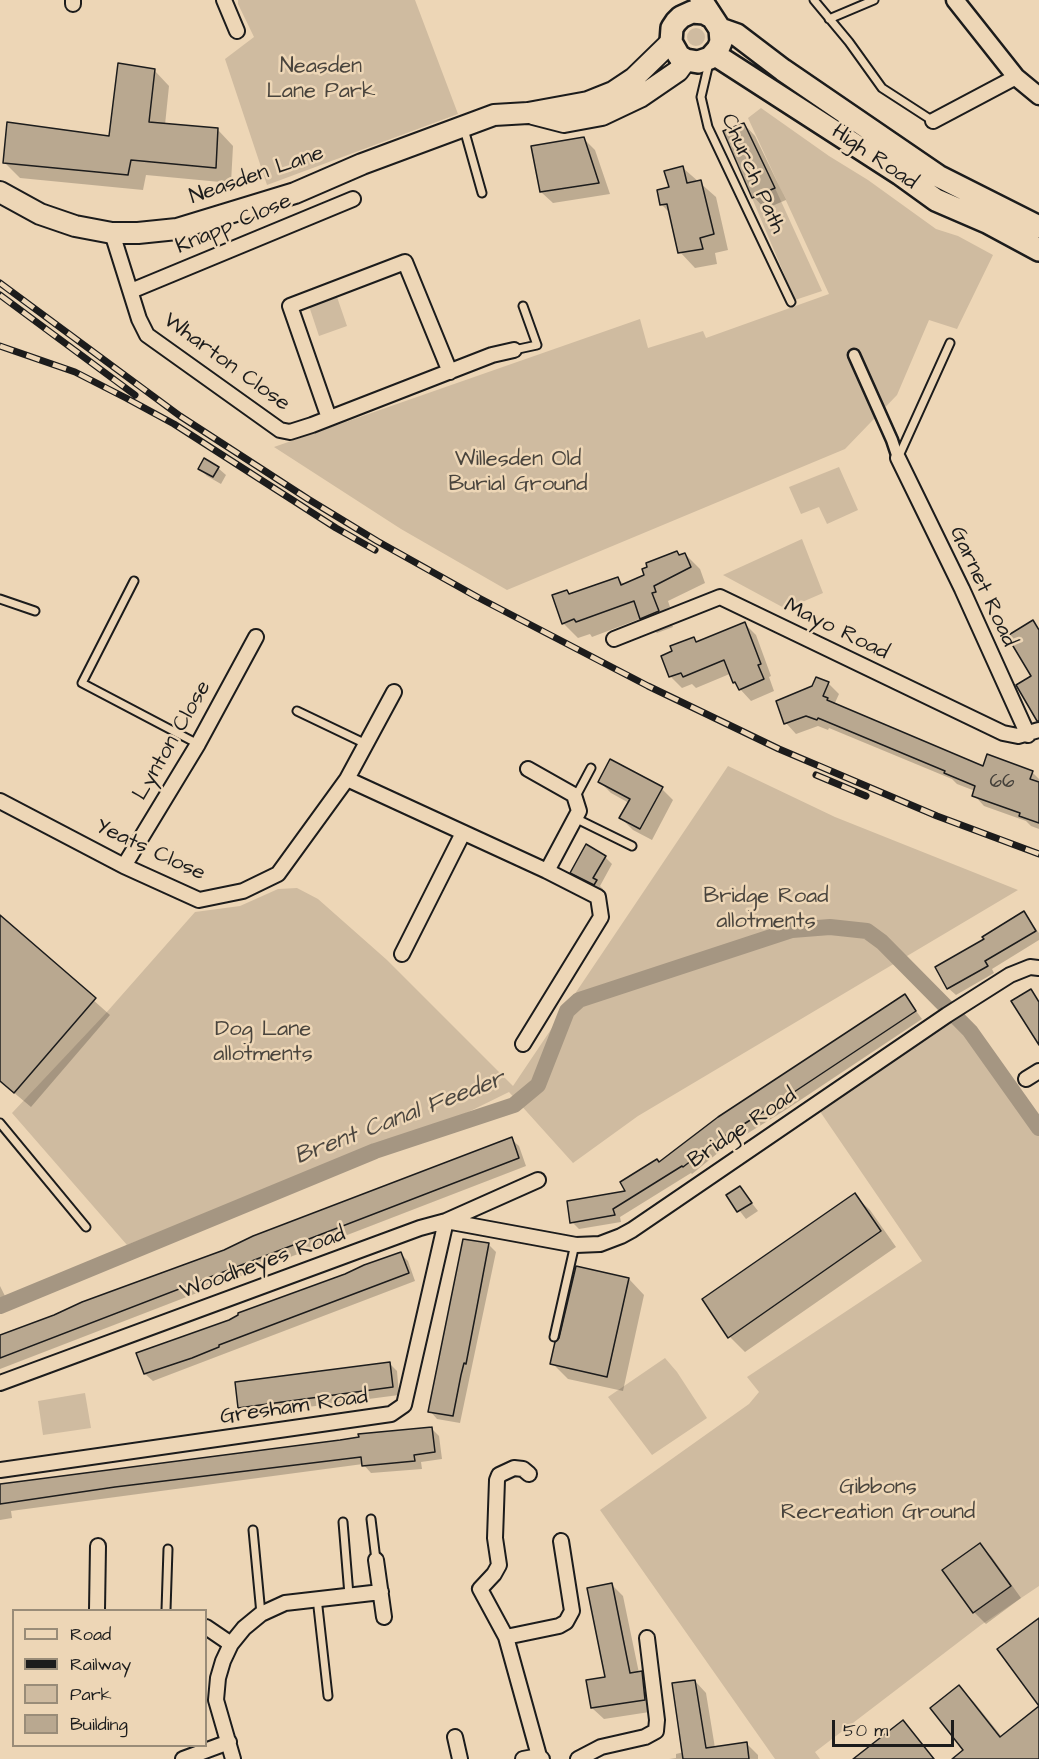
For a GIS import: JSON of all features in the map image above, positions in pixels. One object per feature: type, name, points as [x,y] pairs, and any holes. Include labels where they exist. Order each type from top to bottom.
[{"type":"main road","name":"High Road","points":[[671,42],[672,28],[678,8],[710,15],[783,70],[938,176],[1039,227]]},
{"type":"main road","points":[[671,42],[679,56],[686,60],[698,62],[712,56],[721,42],[710,15]]},
{"type":"main road","name":"Neasden Lane","points":[[0,192],[40,214],[75,226],[112,233],[138,233],[185,226],[295,193],[362,164],[494,115],[528,113],[588,102],[613,92],[634,78],[671,42]]},
{"type":"main road","name":"High Road","points":[[712,56],[900,174],[936,200],[987,222],[1039,250]]},
{"type":"main road","name":"Neasden Lane","points":[[528,113],[564,123],[602,115],[640,97],[678,71],[686,60]]},
{"type":"street","points":[[224,0],[237,32]]},
{"type":"street","points":[[955,0],[1016,77],[1039,96]]},
{"type":"street","points":[[933,121],[1016,77]]},
{"type":"street","name":"Knapp Close","points":[[131,291],[353,199]]},
{"type":"street","name":"Wharton Close","points":[[112,233],[147,335],[280,430],[290,432],[492,355],[514,350]]},
{"type":"street","points":[[329,418],[290,306],[405,262],[450,372]]},
{"type":"street","name":"Garnet Road","points":[[854,355],[898,458],[940,547],[1033,732]]},
{"type":"street","name":"Mayo Road","points":[[614,639],[720,597],[1003,733],[1018,736],[1033,732]]},
{"type":"street","name":"Lynton Close","points":[[124,866],[198,744],[256,637]]},
{"type":"street","name":"Yeats Close","points":[[0,801],[124,866],[199,900],[243,891],[278,874],[347,779],[394,692]]},
{"type":"street","points":[[528,769],[574,795],[579,811],[547,871]]},
{"type":"street","points":[[347,779],[547,871],[598,897],[601,917],[523,1044]]},
{"type":"street","points":[[402,954],[464,834]]},
{"type":"street","name":"Bridge Road","points":[[446,1221],[575,1244],[600,1244],[632,1230],[1010,975],[1030,967],[1039,968]]},
{"type":"street","points":[[1026,1079],[1039,1071]]},
{"type":"street","name":"Woodheyes Road","points":[[0,1383],[420,1228],[446,1221],[538,1180]]},
{"type":"street","name":"Gresham Road","points":[[0,1470],[391,1414],[404,1405],[446,1221]]},
{"type":"street","points":[[523,1759],[540,1757],[506,1636],[475,1584],[494,1574],[499,1565],[495,1538],[499,1475],[514,1468],[529,1474]]},
{"type":"street","points":[[506,1636],[559,1626],[566,1622],[572,1611],[561,1541]]},
{"type":"street","points":[[97,1609],[98,1546]]},
{"type":"street","points":[[376,1560],[384,1617]]},
{"type":"street","points":[[233,1759],[216,1700],[218,1678],[223,1661],[231,1644],[244,1628],[261,1614],[285,1603],[381,1592]]},
{"type":"street","points":[[207,1629],[231,1644]]},
{"type":"street","points":[[578,1759],[601,1747],[645,1737],[656,1731],[657,1720],[646,1638]]},
{"type":"street","points":[[455,1737],[460,1759]]},
{"type":"street","points":[[188,1753],[229,1742]]},
{"type":"lane","points":[[814,0],[849,42],[882,88],[933,121]]},
{"type":"lane","points":[[829,19],[874,0]]},
{"type":"lane","name":"Church Path","points":[[712,56],[701,97],[708,127],[791,302]]},
{"type":"lane","points":[[464,127],[482,194]]},
{"type":"lane","points":[[514,350],[537,345],[523,306]]},
{"type":"lane","points":[[898,458],[950,343]]},
{"type":"lane","points":[[134,581],[82,683],[198,744]]},
{"type":"lane","points":[[0,599],[35,611]]},
{"type":"lane","points":[[297,711],[366,744]]},
{"type":"lane","points":[[575,798],[591,768]]},
{"type":"lane","points":[[575,818],[632,846]]},
{"type":"lane","points":[[0,1123],[86,1227]]},
{"type":"lane","points":[[554,1337],[575,1244]]},
{"type":"lane","points":[[371,1519],[376,1560]]},
{"type":"lane","points":[[343,1522],[349,1595]]},
{"type":"lane","points":[[253,1530],[261,1614]]},
{"type":"lane","points":[[166,1609],[168,1549]]},
{"type":"lane","points":[[317,1598],[328,1696]]},
{"type":"green space","name":"Neasden Lane Park","points":[[238,0],[415,0],[458,114],[267,185],[225,59],[254,37]]},
{"type":"green space","points":[[692,28],[700,28],[705,33],[703,44],[692,46],[687,41],[687,33]]},
{"type":"green space","name":"Willesden Old Burial Ground","points":[[761,108],[936,229],[958,236],[993,255],[957,329],[929,320],[897,395],[845,449],[507,590],[401,529],[274,447],[640,319],[648,348],[703,331],[706,338],[829,294],[748,118]]},
{"type":"green space","points":[[775,188],[822,291],[795,300],[752,198]]},
{"type":"green space","points":[[337,297],[347,326],[319,336],[309,306]]},
{"type":"green space","points":[[839,467],[858,510],[827,524],[819,507],[801,514],[789,487]]},
{"type":"green space","points":[[802,539],[823,593],[786,609],[723,575]]},
{"type":"green space","points":[[728,766],[835,817],[1018,890],[638,1116],[573,1163],[509,1092],[448,1122],[385,1142],[127,1245],[12,1113],[106,1013],[195,912],[240,906],[278,889],[297,888],[318,899],[387,960],[513,1086]]},
{"type":"green space","name":"Gibbons Recreation Ground","points":[[957,1015],[976,1031],[1039,1120],[1039,1586],[981,1625],[815,1752],[820,1759],[775,1759],[600,1510],[749,1404],[759,1392],[747,1377],[922,1261],[819,1110]]},
{"type":"green space","points":[[665,1358],[677,1372],[707,1418],[652,1455],[608,1397]]},
{"type":"green space","points":[[85,1393],[91,1428],[43,1435],[38,1401]]},
{"type":"building","points":[[118,63],[155,69],[149,122],[218,128],[216,168],[131,160],[128,175],[3,163],[7,122],[109,136]]},
{"type":"building","points":[[744,123],[775,188],[752,198],[723,131]]},
{"type":"building","points":[[584,137],[599,183],[540,192],[531,146]]},
{"type":"building","points":[[683,166],[687,183],[701,180],[714,234],[700,238],[703,249],[678,253],[667,204],[660,205],[657,190],[669,187],[664,171]]},
{"type":"building","points":[[204,458],[219,467],[213,477],[198,469]]},
{"type":"building","points":[[677,551],[679,555],[685,553],[691,567],[654,586],[656,592],[652,593],[659,611],[640,619],[634,601],[576,622],[574,619],[562,624],[552,595],[567,590],[569,594],[618,577],[621,585],[644,575],[642,569],[647,567],[646,563]]},
{"type":"building","points":[[1033,620],[1039,630],[1039,721],[1016,685],[1031,676],[1007,636]]},
{"type":"building","points":[[745,622],[761,664],[758,665],[764,679],[739,690],[735,682],[733,683],[724,660],[683,677],[681,673],[669,677],[661,656],[672,651],[670,646],[694,637],[696,642]]},
{"type":"building","points":[[816,677],[829,682],[823,696],[828,698],[827,700],[983,766],[987,754],[1033,771],[1030,779],[1039,782],[1039,823],[1019,816],[1020,813],[972,796],[975,786],[944,773],[945,771],[818,718],[817,720],[806,716],[784,724],[776,701],[812,686]]},
{"type":"building","points":[[610,759],[663,787],[640,829],[619,818],[630,799],[598,782]]},
{"type":"building","points":[[586,844],[606,856],[593,878],[597,880],[594,885],[570,873]]},
{"type":"building","points":[[1024,911],[1036,931],[985,961],[988,966],[947,989],[935,967],[984,939],[982,937]]},
{"type":"building","points":[[0,915],[96,998],[14,1093],[0,1081]]},
{"type":"building","points":[[1031,989],[1039,1002],[1039,1045],[1011,1001]]},
{"type":"building","points":[[905,994],[916,1011],[717,1141],[683,1167],[613,1209],[615,1215],[570,1223],[567,1201],[625,1191],[620,1182],[657,1159],[659,1162],[718,1117]]},
{"type":"building","points":[[512,1137],[519,1158],[0,1358],[0,1335]]},
{"type":"building","points":[[740,1186],[752,1203],[737,1212],[726,1195]]},
{"type":"building","points":[[855,1193],[881,1231],[728,1338],[702,1299]]},
{"type":"building","points":[[463,1239],[489,1243],[466,1364],[464,1363],[453,1416],[428,1412]]},
{"type":"building","points":[[401,1252],[409,1273],[219,1345],[219,1347],[192,1358],[144,1374],[136,1353],[229,1320],[238,1313]]},
{"type":"building","points":[[576,1266],[629,1278],[607,1377],[550,1364],[555,1342],[559,1338]]},
{"type":"building","points":[[390,1362],[393,1387],[238,1408],[235,1382]]},
{"type":"building","points":[[432,1427],[435,1452],[414,1455],[415,1461],[362,1466],[361,1457],[115,1487],[0,1504],[0,1484],[340,1440],[359,1437],[358,1434]]},
{"type":"building","points":[[980,1543],[1011,1586],[973,1613],[942,1570]]},
{"type":"building","points":[[612,1583],[630,1673],[642,1671],[645,1700],[591,1708],[586,1680],[605,1677],[587,1588]]},
{"type":"building","points":[[1039,1618],[1039,1706],[997,1649]]},
{"type":"building","points":[[695,1680],[706,1748],[747,1742],[749,1759],[683,1759],[672,1683]]},
{"type":"building","points":[[959,1685],[1000,1737],[1039,1706],[1039,1759],[952,1759],[963,1750],[930,1708]]},
{"type":"building","points":[[903,1720],[934,1759],[853,1759]]},
{"type":"waterway","name":"Brent Canal Feeder","points":[[0,1306],[375,1151],[514,1105],[538,1085],[567,1011],[579,1000],[792,930],[830,927],[867,931],[882,942],[970,1031],[1039,1128]]},
{"type":"railway","points":[[0,283],[180,416],[308,499],[479,598],[648,686],[779,749],[937,816],[1039,854]]},
{"type":"railway","points":[[0,295],[135,395]]},
{"type":"railway","points":[[0,346],[75,372],[174,424],[336,528],[375,550]]},
{"type":"railway","points":[[816,775],[866,796]]},
{"type":"park label","name":"Bridge Road allotments","points":[[766,910]]},
{"type":"park label","name":"Dog Lane allotments","points":[[263,1042]]}]
